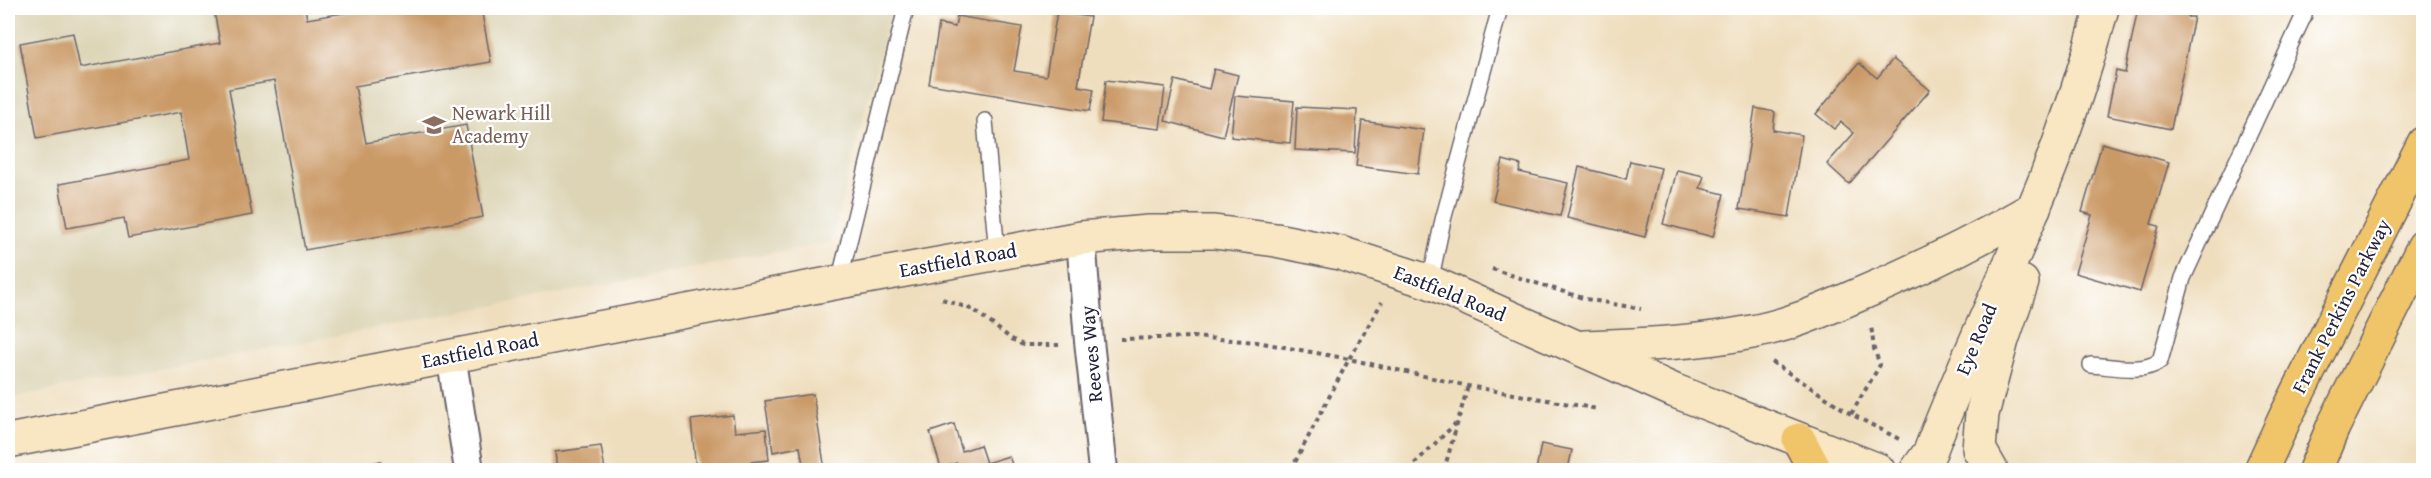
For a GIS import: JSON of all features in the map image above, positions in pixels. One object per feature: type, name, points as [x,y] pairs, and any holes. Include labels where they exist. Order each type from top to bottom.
[{"type":"highway","name":"Frank Perkins Parkway","points":[[2261,471],[2284,418],[2424,143]]},
{"type":"highway","points":[[2315,471],[2333,426],[2424,246]]},
{"type":"highway","points":[[1799,440],[1815,471]]},
{"type":"street","name":"Eye Road","points":[[1912,457],[1930,452],[1983,321],[2034,208],[2102,8]]},
{"type":"street","name":"Eye Road","points":[[1991,471],[1979,449],[1982,414],[2002,340],[2035,244],[2034,208]]},
{"type":"street","points":[[1576,347],[1670,345],[1753,332],[1812,315],[1987,236],[2034,208]]},
{"type":"street","name":"Eastfield Road","points":[[8,441],[839,282],[1082,238],[1149,232],[1214,232],[1276,240],[1340,253],[1433,267],[1576,347],[1675,391],[1878,471]]},
{"type":"street","name":"Reeves Way","points":[[1082,238],[1089,341],[1103,471]]},
{"type":"street","points":[[451,356],[469,471]]},
{"type":"lane","points":[[839,282],[906,8]]},
{"type":"lane","points":[[1433,267],[1443,220],[1500,8]]},
{"type":"lane","points":[[2091,364],[2138,367],[2150,366],[2160,361],[2183,278],[2304,15],[2305,8]]},
{"type":"lane","points":[[985,121],[997,253]]},
{"type":"path","points":[[1433,267],[1650,310]]},
{"type":"path","points":[[1851,414],[1880,365],[1874,349],[1868,291]]},
{"type":"path","points":[[1291,471],[1349,359],[1385,298]]},
{"type":"path","points":[[940,299],[974,310],[1010,338],[1023,345],[1053,345]]},
{"type":"path","points":[[1120,339],[1193,337],[1257,342],[1349,359],[1468,386],[1598,410]]},
{"type":"path","points":[[1768,359],[1912,457]]},
{"type":"path","points":[[1444,471],[1455,424],[1468,386]]},
{"type":"path","points":[[1408,471],[1455,424]]},
{"type":"path","points":[[2408,471],[2424,460]]},
{"type":"shaded area","name":"Newark Hill Academy","points":[[8,8],[892,8],[831,242],[8,398]]},
{"type":"building","points":[[233,8],[305,8],[307,19],[374,8],[481,8],[491,62],[355,86],[366,143],[466,125],[483,217],[305,250],[274,81],[229,89],[252,215],[128,238],[124,218],[67,228],[59,184],[189,160],[181,112],[37,138],[20,43],[73,33],[80,68],[220,43],[214,11]]},
{"type":"building","points":[[2138,8],[2190,8],[2188,17],[2194,17],[2171,129],[2107,116],[2116,71],[2125,73]]},
{"type":"building","points":[[1057,12],[1090,17],[1078,86],[1094,89],[1090,111],[929,84],[939,24],[955,27],[957,16],[1022,27],[1014,71],[1046,76]]},
{"type":"building","points":[[1893,59],[1930,90],[1849,184],[1827,164],[1854,133],[1841,122],[1834,129],[1816,114],[1859,63],[1877,78]]},
{"type":"building","points":[[1214,69],[1238,75],[1223,136],[1165,121],[1175,80],[1209,89]]},
{"type":"building","points":[[1106,80],[1165,87],[1160,129],[1101,122]]},
{"type":"building","points":[[1235,96],[1294,101],[1290,143],[1231,137]]},
{"type":"building","points":[[1297,107],[1357,110],[1355,153],[1295,150]]},
{"type":"building","points":[[1755,108],[1775,112],[1773,130],[1802,135],[1789,217],[1739,209]]},
{"type":"building","points":[[1362,121],[1424,130],[1418,174],[1356,166]]},
{"type":"building","points":[[2102,143],[2169,162],[2151,224],[2159,226],[2140,292],[2075,273],[2092,215],[2082,212]]},
{"type":"building","points":[[1503,160],[1521,165],[1519,172],[1568,183],[1560,216],[1493,201]]},
{"type":"building","points":[[1630,161],[1661,168],[1645,237],[1567,218],[1579,167],[1626,179]]},
{"type":"building","points":[[1677,170],[1704,176],[1700,188],[1724,194],[1713,237],[1663,224]]},
{"type":"building","points":[[813,394],[825,470],[804,470],[800,447],[773,452],[765,401]]},
{"type":"building","points":[[733,415],[735,432],[766,429],[769,460],[750,462],[751,470],[696,470],[691,420]]},
{"type":"building","points":[[954,424],[962,451],[980,445],[986,463],[1009,456],[1014,470],[960,470],[957,463],[941,468],[930,432]]},
{"type":"building","points":[[1541,444],[1572,450],[1568,470],[1536,470]]},
{"type":"building","points":[[601,446],[605,470],[557,470],[555,452]]},
{"type":"building","points":[[381,461],[383,470],[366,470],[365,465]]},
{"type":"place","name":"Newark Hill Academy","points":[[434,125]]}]
